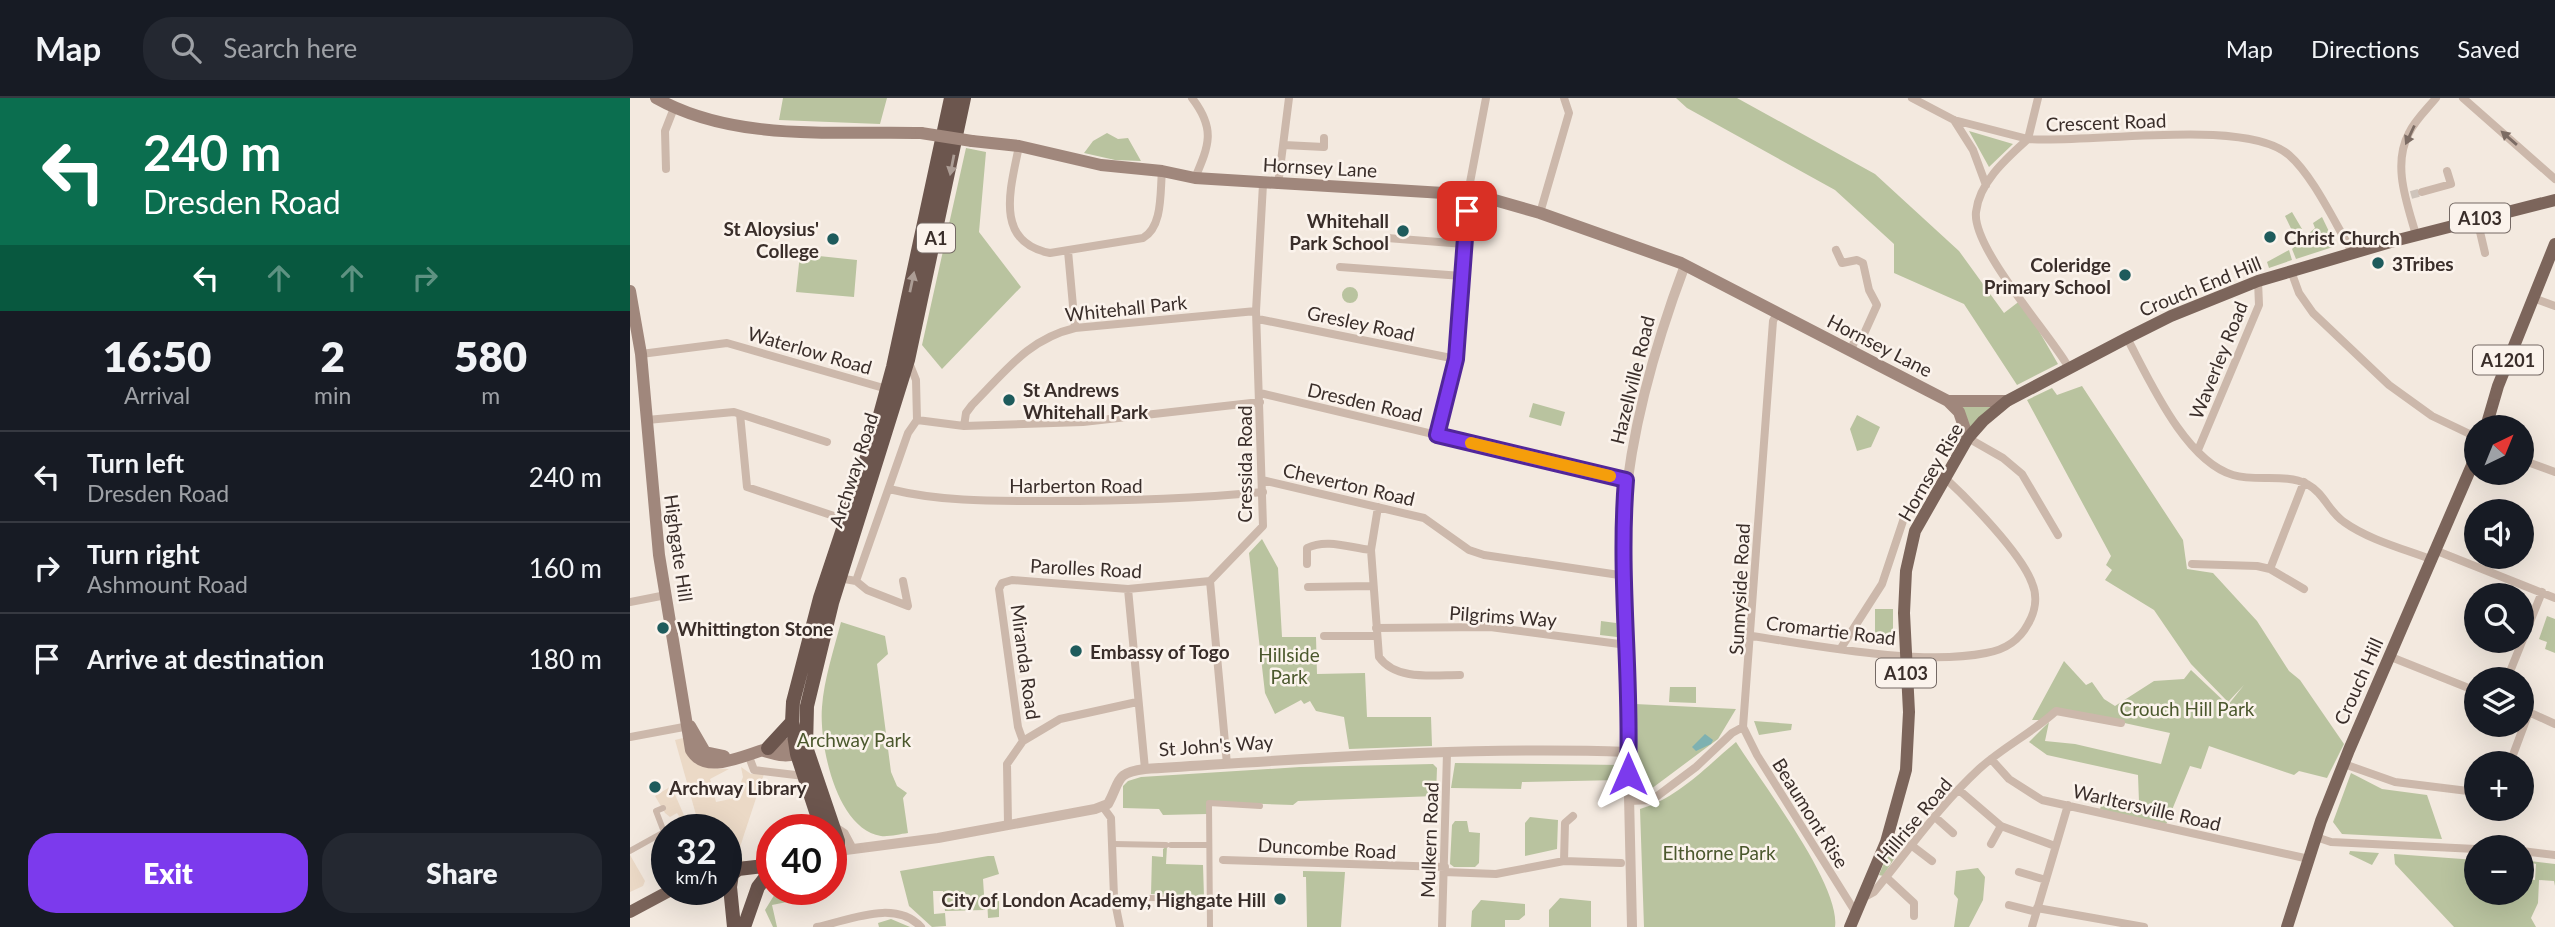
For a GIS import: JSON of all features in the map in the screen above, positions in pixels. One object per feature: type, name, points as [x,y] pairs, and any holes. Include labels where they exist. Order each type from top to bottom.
[{"type":"highway","name":"Archway Road","points":[[876,448],[951,98]]},
{"type":"highway","name":"Archway Road","points":[[821,814],[804,776],[800,748],[807,706],[839,578],[876,448],[908,360],[964,98]]},
{"type":"highway","name":"Archway Road","points":[[823,814],[792,722],[793,702],[810,635],[862,467],[860,454],[864,447],[876,448]]},
{"type":"highway","points":[[766,749],[792,722]]},
{"type":"highway","points":[[744,927],[756,893]]},
{"type":"highway","points":[[732,905],[734,927]]},
{"type":"main road","name":"Hornsey Lane","points":[[656,98],[674,108],[714,122],[758,129],[921,133],[1019,146],[1101,165],[1162,171],[1195,178],[1278,185],[1467,193],[1540,213],[1685,265],[1948,401],[2007,401]]},
{"type":"main road","name":"Crouch End Hill","points":[[1995,410],[2007,401],[2171,316],[2258,281],[2416,235],[2555,200]]},
{"type":"main road","name":"A1201","points":[[2490,415],[2498,386],[2555,244]]},
{"type":"main road","name":"Highgate Hill","points":[[630,291],[640,354],[655,526],[690,726],[705,752],[735,757]]},
{"type":"main road","points":[[1948,401],[1959,412],[1968,438]]},
{"type":"main road","name":"Hornsey Lane","points":[[1974,401],[1995,410]]},
{"type":"main road","name":"Hornsey Rise","points":[[1850,927],[1886,842],[1906,770],[1909,712],[1905,656],[1906,571],[1915,531],[1968,438],[1995,410]]},
{"type":"main road","name":"Crouch Hill","points":[[2287,927],[2343,765],[2464,485]]},
{"type":"main road","name":"Highgate Hill","points":[[690,726],[688,738],[698,759],[715,764],[735,757]]},
{"type":"main road","points":[[735,757],[766,749],[800,748]]},
{"type":"main road","points":[[630,912],[651,901]]},
{"type":"street","points":[[1192,98],[1208,124],[1209,135],[1195,178]]},
{"type":"street","points":[[1278,185],[1289,98]]},
{"type":"street","points":[[1437,435],[1456,359],[1467,193],[1486,98]]},
{"type":"street","points":[[1540,213],[1569,113],[1564,98]]},
{"type":"street","points":[[1912,98],[1954,120],[2028,139],[2038,98]]},
{"type":"street","points":[[2416,235],[2408,197],[2401,180],[2405,142],[2410,130],[2436,98]]},
{"type":"street","points":[[2463,98],[2555,179]]},
{"type":"street","points":[[666,169],[665,131],[674,108]]},
{"type":"street","points":[[1954,120],[1973,150],[1986,185]]},
{"type":"street","name":"Crescent Road","points":[[2066,363],[1983,242],[1976,213],[1986,185],[2003,162],[2028,139],[2058,141],[2218,135],[2267,142],[2287,153],[2302,168],[2353,253]]},
{"type":"street","points":[[1284,145],[1324,147],[1324,138]]},
{"type":"street","points":[[1019,146],[1009,212],[1013,227],[1022,241],[1037,250],[1068,251],[1143,238],[1152,233],[1157,222],[1162,171]]},
{"type":"street","points":[[2422,192],[2451,184],[2447,171]]},
{"type":"street","points":[[1257,315],[1263,184]]},
{"type":"street","points":[[2477,219],[2485,253]]},
{"type":"street","points":[[1387,238],[1465,244]]},
{"type":"street","points":[[1836,250],[1843,263],[1857,260],[1863,263],[1869,290],[1877,305],[1863,336],[1854,342],[1851,352]]},
{"type":"street","points":[[1068,251],[1075,328]]},
{"type":"street","name":"Hazellville Road","points":[[1631,927],[1626,576],[1623,533],[1626,480],[1666,317],[1685,265]]},
{"type":"street","points":[[1340,267],[1462,276]]},
{"type":"street","points":[[2291,271],[2299,293],[2313,313],[2389,385],[2418,408],[2464,431]]},
{"type":"street","name":"Waverley Road","points":[[2198,450],[2259,305],[2258,281]]},
{"type":"street","points":[[2533,298],[2555,306]]},
{"type":"street","name":"Sunnyside Road","points":[[1743,727],[1752,636],[1773,321],[1777,313]]},
{"type":"street","name":"Whitehall Park","points":[[964,426],[966,413],[971,405],[1028,348],[1054,333],[1075,328],[1257,315]]},
{"type":"street","name":"Gresley Road","points":[[1257,315],[1456,359]]},
{"type":"street","name":"Cressida Road","points":[[1210,581],[1261,531],[1263,492],[1257,315]]},
{"type":"street","points":[[2127,338],[2159,399],[2198,450],[2216,467],[2230,474],[2252,479],[2293,479],[2304,482],[2322,495],[2333,512],[2350,526],[2555,598]]},
{"type":"street","name":"Waterlow Road","points":[[640,354],[727,343],[887,389]]},
{"type":"street","points":[[856,581],[908,433],[917,420],[916,380],[908,360]]},
{"type":"street","name":"Dresden Road","points":[[964,426],[1083,422],[1260,398],[1437,435],[1626,480]]},
{"type":"street","points":[[647,420],[740,414],[827,442]]},
{"type":"street","points":[[740,414],[747,487],[846,520]]},
{"type":"street","points":[[917,420],[964,426]]},
{"type":"street","points":[[1968,438],[2003,457],[2022,474],[2058,535]]},
{"type":"street","points":[[2534,464],[2555,472]]},
{"type":"street","name":"Cromartie Road","points":[[1752,636],[1905,656],[1983,654],[2011,644],[2023,633],[2033,615],[2033,584],[2018,559],[1944,477]]},
{"type":"street","name":"Cheverton Road","points":[[1262,480],[1424,518],[1469,550],[1484,555],[1626,576]]},
{"type":"street","points":[[2270,569],[2304,482]]},
{"type":"street","name":"Harberton Road","points":[[889,489],[925,498],[965,501],[1128,501],[1263,492]]},
{"type":"street","points":[[1378,507],[1371,550],[1379,657],[1393,670],[1420,675],[1460,675]]},
{"type":"street","points":[[1841,648],[1881,584],[1904,518]]},
{"type":"street","points":[[1307,564],[1307,548],[1313,545],[1345,543],[1371,550]]},
{"type":"street","points":[[2192,564],[2270,569],[2304,589]]},
{"type":"street","points":[[839,578],[856,581],[867,590],[908,606],[903,581]]},
{"type":"street","name":"Parolles Road","points":[[1002,583],[1012,580],[1128,589],[1210,581]]},
{"type":"street","points":[[1210,581],[1227,764]]},
{"type":"street","name":"Miranda Road","points":[[1002,583],[999,589],[1018,727],[1023,741],[1007,764],[1008,824]]},
{"type":"street","points":[[1308,587],[1373,586]]},
{"type":"street","points":[[1128,589],[1145,769]]},
{"type":"street","points":[[2512,667],[2542,592]]},
{"type":"street","points":[[630,603],[666,595]]},
{"type":"street","name":"Pilgrims Way","points":[[1324,636],[1490,627],[1627,645]]},
{"type":"street","points":[[2391,657],[2464,686]]},
{"type":"street","points":[[1023,741],[1060,719],[1137,702]]},
{"type":"street","name":"Hillrise Road","points":[[1861,899],[1874,892],[1887,878],[1911,845],[1992,756],[2030,734],[2056,711],[2121,723]]},
{"type":"street","points":[[2534,714],[2555,724]]},
{"type":"street","points":[[630,737],[690,726]]},
{"type":"street","points":[[1629,801],[1652,800],[1696,767],[1732,733],[1743,727]]},
{"type":"street","name":"Beaumont Rise","points":[[1743,727],[1757,755],[1856,913]]},
{"type":"street","name":"St John's Way","points":[[1103,807],[1111,799],[1118,779],[1126,773],[1145,769],[1447,753],[1628,752]]},
{"type":"street","name":"Mulkern Road","points":[[1442,927],[1447,753]]},
{"type":"street","points":[[748,754],[754,770],[804,776]]},
{"type":"street","name":"Warltersville Road","points":[[1992,756],[2025,792],[2068,805],[2309,859]]},
{"type":"street","points":[[2343,765],[2395,782],[2464,791]]},
{"type":"street","points":[[1959,790],[2001,826],[2055,846]]},
{"type":"street","points":[[1210,927],[1209,803],[1260,806]]},
{"type":"street","points":[[2032,927],[2068,805]]},
{"type":"street","points":[[847,850],[1103,807],[1111,818],[1114,897],[1121,927]]},
{"type":"street","points":[[630,851],[664,832],[656,811],[663,808]]},
{"type":"street","points":[[1564,861],[1565,823],[1573,816]]},
{"type":"street","points":[[1936,817],[1953,833]]},
{"type":"street","points":[[1991,844],[2001,826]]},
{"type":"street","points":[[2316,837],[2331,842],[2464,848]]},
{"type":"street","points":[[1114,844],[1208,845]]},
{"type":"street","points":[[1911,845],[1932,861]]},
{"type":"street","points":[[2534,852],[2555,855]]},
{"type":"street","name":"Duncombe Road","points":[[1209,859],[1496,874],[1564,861],[1621,863]]},
{"type":"street","points":[[2019,872],[2046,880]]},
{"type":"street","points":[[1887,878],[1914,903],[1913,916]]},
{"type":"street","points":[[1149,898],[1208,899]]},
{"type":"street","points":[[2009,905],[2144,927]]},
{"type":"street","points":[[817,927],[889,912],[907,915],[921,927]]},
{"type":"green space","points":[[783,98],[887,98],[880,124],[779,120]]},
{"type":"green space","points":[[1676,98],[1737,98],[1875,174],[1959,251],[2004,313],[2021,300],[2058,364],[2017,385],[1964,304],[1894,273],[1894,244],[1835,190],[1687,108]]},
{"type":"green space","points":[[1969,131],[2013,144],[1989,167]]},
{"type":"green space","points":[[1107,133],[1118,139],[1128,138],[1141,161],[1115,160],[1084,153],[1093,141]]},
{"type":"green space","points":[[966,148],[986,152],[979,232],[1021,287],[942,369],[922,345]]},
{"type":"green space","points":[[2292,212],[2302,229],[2296,239],[2285,216]]},
{"type":"green space","points":[[2322,217],[2336,246],[2296,259],[2292,249],[2315,228],[2313,223]]},
{"type":"green space","points":[[2289,250],[2292,260],[2269,268],[2267,262]]},
{"type":"green space","points":[[800,254],[857,260],[854,297],[796,292]]},
{"type":"green space","points":[[1347,287],[1353,287],[1358,295],[1356,301],[1347,303],[1342,298],[1342,292]]},
{"type":"green space","name":"Crouch Hill Park","points":[[2082,386],[2183,540],[2187,569],[2213,573],[2257,621],[2289,671],[2300,680],[2344,744],[2327,778],[2299,771],[2294,775],[2209,746],[2201,769],[2190,766],[2165,827],[2100,809],[2102,803],[2139,802],[2138,775],[2047,755],[2029,742],[2049,722],[2045,741],[2075,744],[2161,764],[2170,733],[2056,708],[2045,720],[2032,720],[2064,661],[2086,685],[2092,682],[2104,699],[2115,706],[2154,681],[2184,679],[2191,670],[2228,705],[2244,685],[2228,702],[2191,664],[2154,610],[2105,580],[2112,570],[2106,565],[2111,556],[2027,400],[2052,388],[2057,395]]},
{"type":"green space","points":[[1964,402],[1988,405],[1995,410],[1968,438],[1959,412]]},
{"type":"green space","points":[[1533,403],[1565,412],[1561,426],[1529,417]]},
{"type":"green space","points":[[1857,415],[1880,427],[1871,447],[1857,451],[1850,429]]},
{"type":"green space","name":"Hillside Park","points":[[1262,539],[1278,568],[1282,637],[1316,637],[1317,674],[1365,673],[1367,717],[1431,717],[1432,746],[1349,749],[1344,717],[1316,711],[1310,701],[1304,704],[1301,700],[1275,714],[1265,693],[1249,553]]},
{"type":"green space","points":[[1875,609],[1893,609],[1893,640],[1875,640]]},
{"type":"green space","points":[[2547,616],[2555,619],[2555,653],[2545,649],[2547,642],[2539,639]]},
{"type":"green space","points":[[1601,621],[1616,623],[1617,637],[1600,635]]},
{"type":"green space","name":"Archway Park","points":[[841,622],[885,636],[888,654],[877,664],[891,772],[897,786],[907,793],[903,798],[908,833],[881,836],[865,830],[852,818],[842,802],[827,762],[822,723],[823,696]]},
{"type":"green space","points":[[1670,687],[1696,687],[1696,703],[1669,702]]},
{"type":"green space","points":[[1635,704],[1736,709],[1718,739],[1651,789],[1639,787]]},
{"type":"green space","points":[[1754,721],[1792,724],[1791,730],[1759,735]]},
{"type":"green space","name":"Elthorne Park","points":[[1736,742],[1813,861],[1826,886],[1835,927],[1644,927],[1640,809],[1679,790]]},
{"type":"green space","points":[[1455,763],[1621,765],[1620,780],[1522,782],[1521,789],[1451,788]]},
{"type":"green space","points":[[1433,764],[1437,768],[1436,796],[1298,801],[1293,805],[1208,802],[1207,814],[1163,815],[1159,809],[1123,808],[1123,786],[1128,781],[1141,777],[1300,767]]},
{"type":"green space","points":[[2351,773],[2382,789],[2427,795],[2442,839],[2342,834],[2333,822]]},
{"type":"green space","points":[[1530,817],[1558,820],[1557,849],[1525,856],[1525,823]]},
{"type":"green space","points":[[1455,821],[1467,821],[1469,832],[1480,833],[1479,863],[1475,867],[1454,867],[1450,864],[1452,825]]},
{"type":"green space","points":[[1894,839],[1905,842],[1883,876],[1879,875]]},
{"type":"green space","points":[[1167,846],[1166,864],[1203,865],[1204,897],[1151,894],[1152,856],[1163,857],[1163,849]]},
{"type":"green space","points":[[2350,851],[2379,853],[2372,865],[2349,854]]},
{"type":"green space","points":[[2394,854],[2464,859],[2464,905],[2534,905],[2534,861],[2555,864],[2555,886],[2554,881],[2539,880],[2538,903],[2531,918],[2536,927],[2454,927],[2395,864]]},
{"type":"green space","points":[[994,856],[999,874],[983,879],[985,910],[945,911],[943,891],[933,891],[934,914],[945,913],[946,926],[932,927],[909,906],[900,871]]},
{"type":"green space","points":[[1978,868],[1985,877],[1983,900],[1969,927],[1954,927],[1958,899],[1954,894],[1956,871]]},
{"type":"green space","points":[[1303,871],[1345,872],[1341,927],[1307,927],[1306,877],[1303,877]]},
{"type":"green space","points":[[999,896],[999,917],[988,918],[987,897]]},
{"type":"green space","points":[[1560,898],[1591,901],[1591,927],[1549,927],[1549,910]]},
{"type":"green space","points":[[1481,900],[1525,904],[1525,915],[1519,920],[1505,920],[1505,927],[1471,927],[1472,911]]},
{"type":"green space","points":[[768,905],[772,905],[777,927],[773,927],[765,910]]},
{"type":"green space","points":[[891,919],[910,927],[879,927],[878,923]]},
{"type":"shaded area","points":[[683,738],[689,757],[695,763],[709,768],[729,769],[710,779],[716,802],[735,798],[743,777],[741,767],[751,774],[764,774],[742,841],[742,814],[696,814],[675,740]]},
{"type":"shaded area","points":[[678,782],[673,790],[683,814],[666,814],[655,796]]},
{"type":"shaded area","points":[[630,855],[645,881],[643,886],[630,892]]},
{"type":"water","points":[[1705,734],[1713,740],[1711,744],[1696,751],[1692,747]]},
{"type":"tunnel","points":[[2411,195],[2422,192]]},
{"type":"slow traffic","points":[[1471,443],[1610,476]]},
{"type":"place","name":"Whitehall Park School","points":[[1403,231]]},
{"type":"place","name":"Christ Church","points":[[2270,237]]},
{"type":"place","name":"St Aloysius' College","points":[[833,239]]},
{"type":"place","name":"3Tribes","points":[[2378,263]]},
{"type":"place","name":"Coleridge Primary School","points":[[2125,275]]},
{"type":"place","name":"St Andrews Whitehall Park","points":[[1009,400]]},
{"type":"place","name":"Whittington Stone","points":[[663,628]]},
{"type":"place","name":"Embassy of Togo","points":[[1076,651]]},
{"type":"place","name":"Archway Library","points":[[655,787]]},
{"type":"place","name":"City of London Academy, Highgate Hill","points":[[1280,899]]},
{"type":"route","points":[[1467,211],[1456,359],[1437,435],[1626,480],[1623,533],[1628,655],[1628,774]]}]
